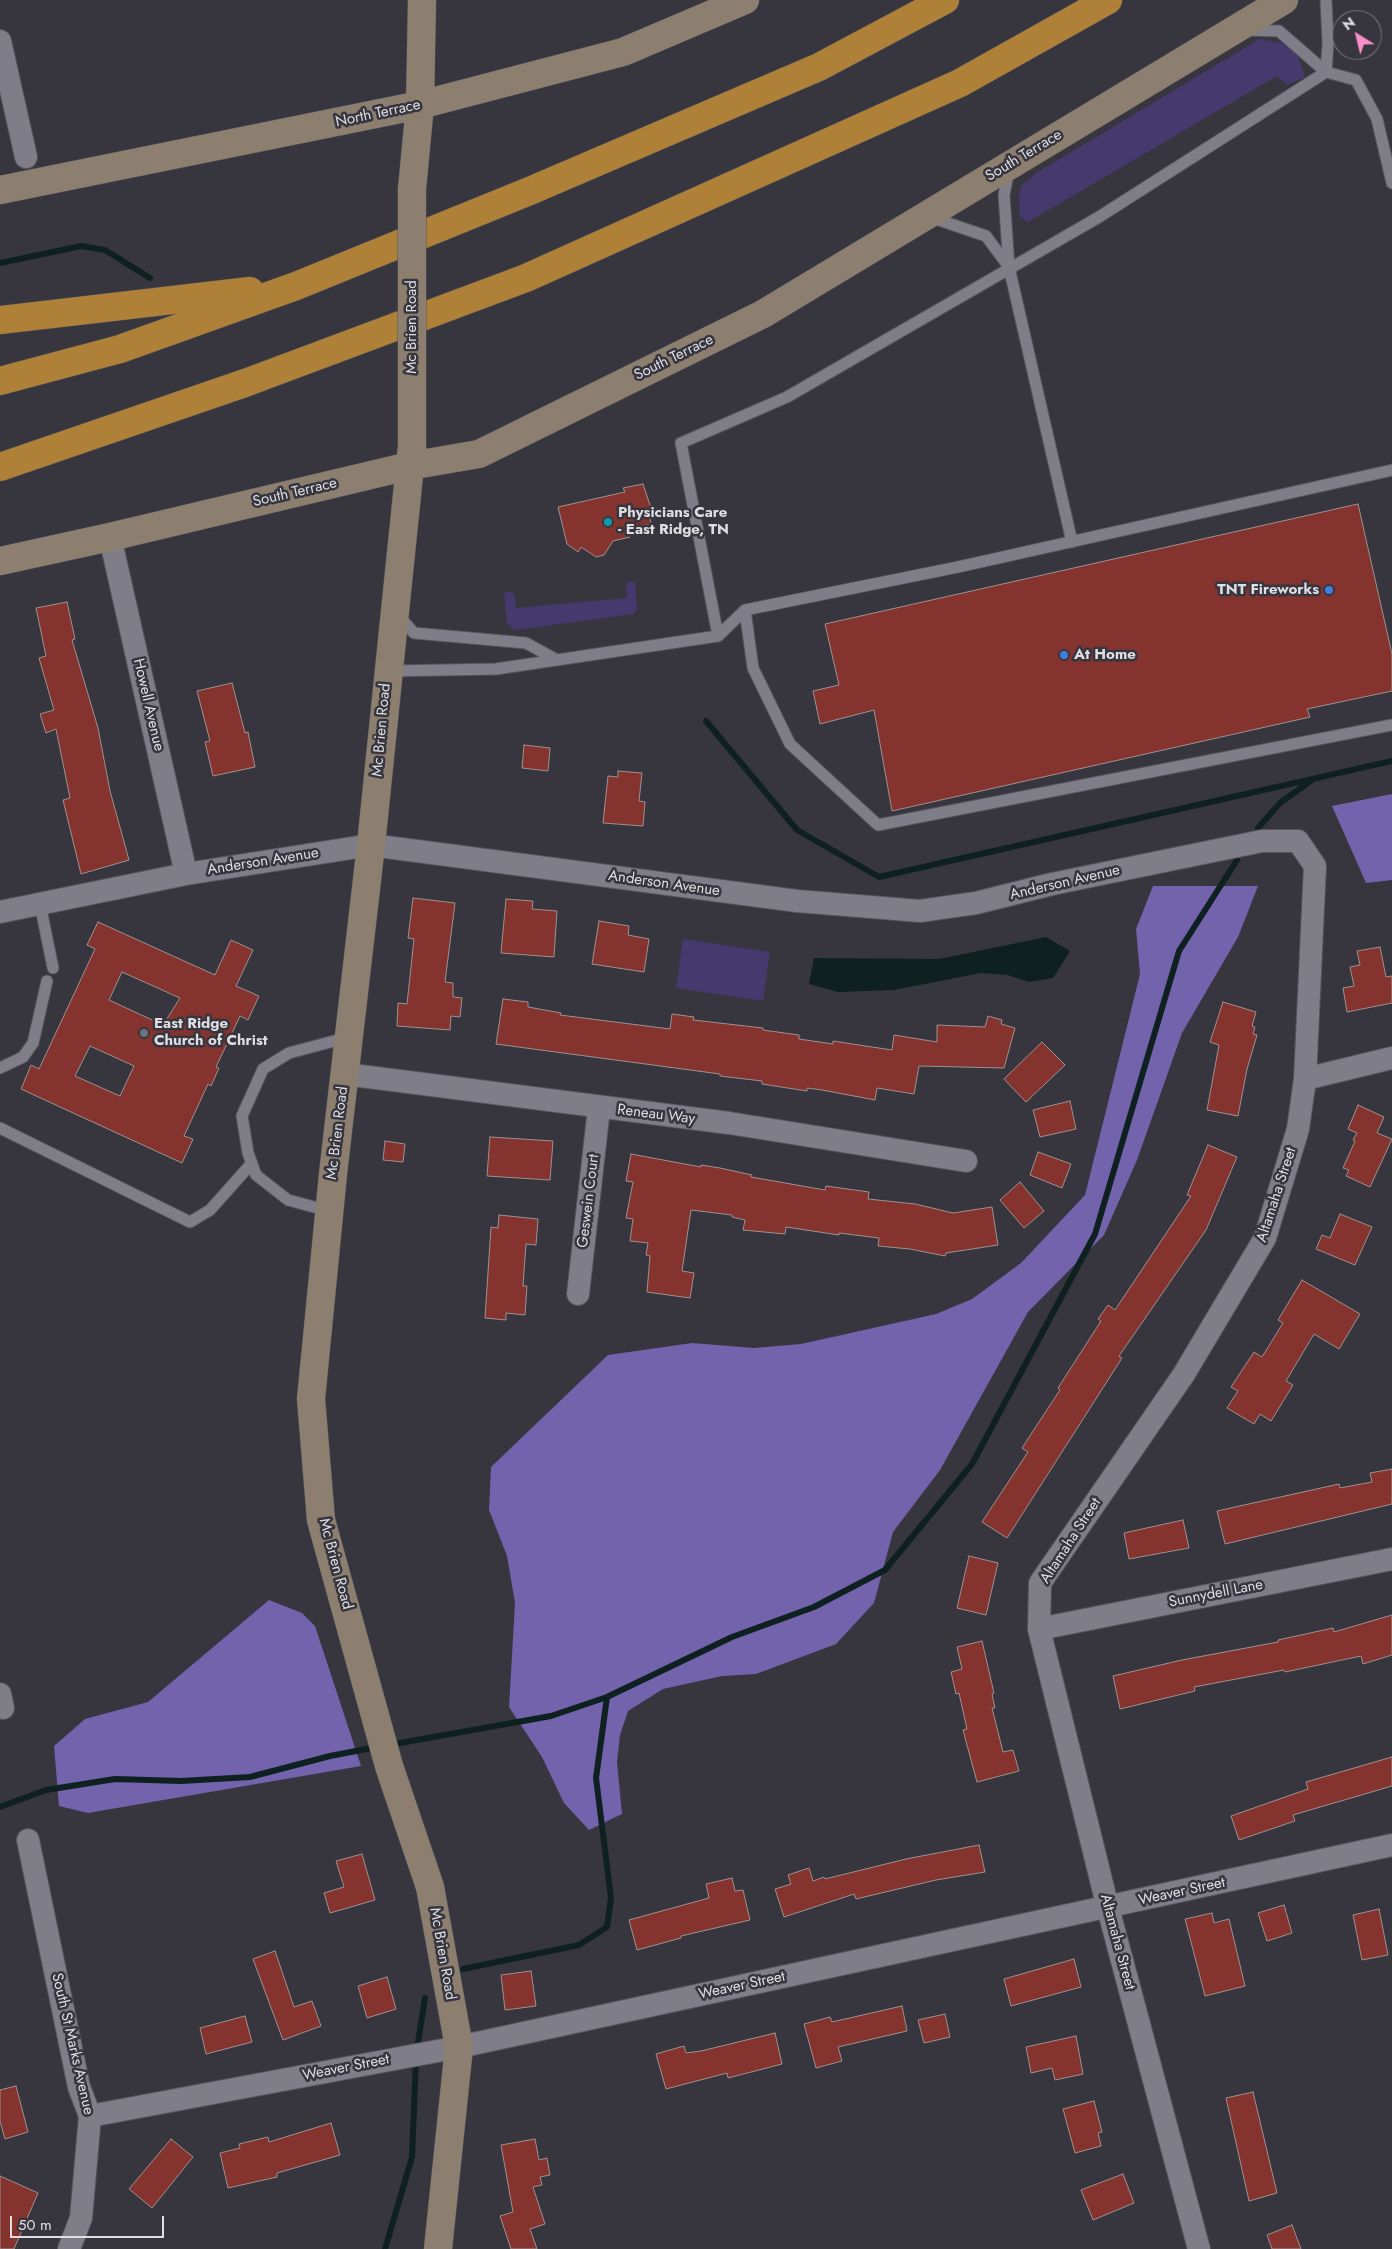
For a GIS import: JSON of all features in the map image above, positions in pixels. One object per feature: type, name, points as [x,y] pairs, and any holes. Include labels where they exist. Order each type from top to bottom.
[{"type":"highway","points":[[0,382],[120,349],[296,286],[532,190],[819,67],[945,0]]},
{"type":"highway","points":[[0,467],[245,382],[526,278],[960,83],[1108,0]]},
{"type":"highway","points":[[0,320],[296,286]]},
{"type":"street","name":"Mc Brien Road","points":[[422,0],[420,105],[412,190],[410,456],[371,845],[311,1399],[321,1520],[368,1684],[389,1766],[430,1888],[459,2047],[438,2249]]},
{"type":"street","name":"North Terrace","points":[[0,190],[420,105],[623,52],[745,0]]},
{"type":"street","name":"South Terrace","points":[[0,561],[110,537],[410,456],[479,454],[763,314],[1284,0]]},
{"type":"street","points":[[0,41],[26,158]]},
{"type":"street","name":"Howell Avenue","points":[[110,537],[186,874]]},
{"type":"street","name":"Anderson Avenue","points":[[0,912],[186,874],[371,845],[797,902],[920,910],[976,903],[1052,884],[1262,841],[1298,841],[1315,866]]},
{"type":"street","name":"Altamaha Street","points":[[1199,2249],[1108,1908],[1039,1629],[1040,1583],[1184,1374],[1265,1238],[1298,1129],[1305,1079],[1315,866]]},
{"type":"street","points":[[1305,1079],[1392,1058]]},
{"type":"street","name":"Reneau Way","points":[[345,1074],[599,1108],[729,1123],[966,1160]]},
{"type":"street","name":"Geswein Court","points":[[578,1294],[599,1108]]},
{"type":"street","name":"Sunnydell Lane","points":[[1039,1629],[1392,1559]]},
{"type":"street","name":"South St Marks Avenue","points":[[28,1840],[79,2087],[90,2116],[81,2218],[69,2249]]},
{"type":"street","name":"Weaver Street","points":[[90,2116],[459,2047],[1392,1846]]},
{"type":"lane","points":[[1326,0],[1328,43],[1326,72]]},
{"type":"lane","points":[[1234,30],[1279,32],[1326,72],[1356,80],[1377,119],[1392,183]]},
{"type":"lane","points":[[718,636],[681,443],[786,396],[1110,210],[1326,72]]},
{"type":"lane","points":[[1009,166],[1004,195],[1009,268],[1072,542]]},
{"type":"lane","points":[[926,215],[986,236],[1009,268]]},
{"type":"lane","points":[[388,671],[496,668],[718,636],[745,610],[1072,542],[1392,470]]},
{"type":"lane","points":[[745,610],[752,668],[790,744],[878,825],[1392,726]]},
{"type":"lane","points":[[394,611],[414,633],[526,643],[558,660]]},
{"type":"lane","points":[[40,904],[52,968]]},
{"type":"lane","points":[[0,1068],[23,1057],[33,1043],[47,981]]},
{"type":"lane","points":[[330,1212],[288,1200],[256,1175],[248,1153],[242,1116],[263,1069],[288,1053],[349,1037]]},
{"type":"lane","points":[[0,1128],[190,1222],[210,1210],[252,1163]]},
{"type":"shaded area","points":[[1260,39],[1286,44],[1297,53],[1305,77],[1287,85],[1277,76],[1028,222],[1020,217],[1019,194],[1022,185],[1038,172]]},
{"type":"shaded area","points":[[628,581],[635,583],[637,609],[634,614],[515,630],[507,623],[504,594],[507,591],[514,594],[516,608],[627,598],[626,586]]},
{"type":"shaded area","points":[[1392,794],[1392,880],[1366,883],[1332,806]]},
{"type":"shaded area","points":[[1153,886],[1258,886],[1238,937],[1182,1033],[1137,1160],[1104,1235],[1028,1312],[940,1470],[893,1532],[874,1603],[836,1644],[756,1674],[722,1676],[663,1689],[628,1711],[620,1735],[617,1762],[622,1814],[589,1830],[564,1803],[542,1757],[509,1707],[515,1603],[507,1556],[489,1510],[491,1467],[608,1355],[692,1343],[754,1348],[801,1344],[936,1314],[972,1299],[1021,1263],[1085,1195],[1140,974],[1136,929]]},
{"type":"shaded area","points":[[1046,937],[1070,951],[1053,978],[1029,982],[1007,975],[981,973],[894,990],[838,992],[809,984],[814,958],[939,959]]},
{"type":"shaded area","points":[[683,939],[770,952],[763,1001],[676,988]]},
{"type":"shaded area","points":[[269,1600],[302,1613],[315,1626],[361,1766],[88,1813],[59,1806],[54,1746],[85,1719],[148,1702]]},
{"type":"building","name":"Physicians Care - East Ridge, TN","points":[[643,484],[652,511],[649,512],[651,524],[638,527],[639,533],[613,541],[604,555],[596,557],[581,547],[578,552],[567,544],[558,507],[625,492],[623,488]]},
{"type":"building","name":"At Home","points":[[1358,504],[1392,654],[1392,691],[1307,709],[1310,717],[892,811],[874,710],[820,724],[813,691],[839,685],[825,624]]},
{"type":"building","points":[[67,602],[75,639],[72,640],[98,728],[110,791],[129,860],[81,874],[63,800],[70,798],[56,729],[46,733],[40,714],[54,710],[39,658],[46,656],[36,608]]},
{"type":"building","points":[[232,683],[245,733],[248,732],[255,767],[213,776],[205,742],[210,741],[197,691]]},
{"type":"building","points":[[524,745],[550,748],[548,771],[522,768]]},
{"type":"building","points":[[618,771],[642,773],[639,801],[645,802],[643,826],[603,823],[608,776],[618,777]]},
{"type":"building","points":[[413,898],[455,903],[445,982],[453,983],[453,997],[462,998],[460,1017],[451,1016],[450,1030],[397,1026],[398,1003],[407,1004],[414,939],[408,938]]},
{"type":"building","points":[[506,899],[533,901],[532,909],[557,911],[554,957],[501,953]]},
{"type":"building","points":[[599,921],[629,926],[628,935],[649,939],[644,972],[592,964]]},
{"type":"building","name":"East Ridge Church of Christ","points":[[98,922],[215,975],[231,940],[253,950],[236,986],[259,996],[248,1020],[240,1016],[216,1067],[219,1068],[211,1086],[208,1084],[184,1136],[193,1139],[182,1163],[21,1089],[31,1065],[39,1069],[95,949],[87,945]],"holes":[[[122,972],[180,998],[163,1025],[109,1000]],[[90,1046],[134,1066],[120,1096],[75,1076]]]},
{"type":"building","points":[[1380,947],[1386,977],[1392,976],[1392,1003],[1347,1012],[1343,988],[1354,986],[1350,967],[1360,965],[1357,951]]},
{"type":"building","points":[[503,999],[528,1002],[528,1007],[561,1013],[560,1015],[670,1029],[672,1014],[694,1017],[693,1020],[763,1028],[763,1030],[799,1035],[799,1039],[833,1044],[833,1041],[892,1050],[894,1035],[937,1042],[937,1025],[985,1027],[988,1016],[1002,1020],[1001,1024],[1015,1028],[1004,1068],[919,1066],[914,1094],[877,1088],[875,1100],[822,1090],[807,1088],[807,1091],[762,1084],[762,1081],[720,1076],[720,1074],[496,1044]]},
{"type":"building","points":[[1223,1002],[1256,1012],[1252,1026],[1255,1027],[1253,1034],[1257,1035],[1247,1069],[1238,1116],[1207,1110],[1219,1045],[1210,1042]]},
{"type":"building","points":[[1042,1042],[1065,1065],[1026,1102],[1004,1079]]},
{"type":"building","points":[[1070,1101],[1076,1129],[1040,1137],[1033,1110]]},
{"type":"building","points":[[1358,1105],[1384,1117],[1377,1133],[1392,1139],[1370,1187],[1346,1176],[1349,1170],[1343,1168],[1357,1133],[1348,1129]]},
{"type":"building","points":[[490,1137],[553,1141],[550,1180],[487,1176]]},
{"type":"building","points":[[385,1141],[405,1144],[403,1162],[383,1160]]},
{"type":"building","points":[[1208,1145],[1237,1157],[1206,1230],[1119,1356],[1122,1358],[1007,1538],[982,1522],[1028,1452],[1022,1448],[1060,1390],[1058,1388],[1101,1321],[1098,1319],[1108,1305],[1115,1310],[1191,1196],[1187,1195]]},
{"type":"building","points":[[1038,1152],[1071,1164],[1062,1188],[1030,1175]]},
{"type":"building","points":[[631,1154],[701,1167],[701,1165],[720,1168],[752,1175],[751,1177],[825,1190],[826,1186],[869,1192],[868,1199],[915,1204],[953,1213],[992,1207],[998,1245],[946,1253],[945,1256],[910,1249],[878,1246],[879,1238],[839,1233],[839,1235],[786,1227],[785,1234],[743,1230],[745,1220],[732,1217],[732,1215],[691,1210],[682,1271],[694,1273],[690,1298],[647,1292],[650,1256],[646,1255],[648,1243],[630,1241],[633,1219],[626,1218],[633,1182],[626,1181]]},
{"type":"building","points":[[1020,1182],[1044,1211],[1024,1228],[1000,1200]]},
{"type":"building","points":[[1340,1214],[1372,1227],[1355,1265],[1316,1249],[1322,1235],[1330,1238]]},
{"type":"building","points":[[499,1215],[538,1219],[536,1245],[526,1244],[523,1286],[527,1286],[525,1315],[506,1313],[506,1320],[485,1318],[491,1227],[498,1228]]},
{"type":"building","points":[[1302,1280],[1360,1314],[1339,1349],[1314,1334],[1286,1381],[1293,1385],[1271,1421],[1260,1414],[1254,1424],[1227,1408],[1238,1391],[1231,1387],[1254,1352],[1262,1357],[1283,1323],[1278,1320]]},
{"type":"building","points":[[1392,1469],[1392,1504],[1225,1544],[1217,1511],[1339,1484],[1340,1488],[1372,1482],[1370,1473]]},
{"type":"building","points":[[1183,1520],[1189,1548],[1129,1559],[1124,1533]]},
{"type":"building","points":[[969,1556],[998,1563],[986,1615],[957,1608]]},
{"type":"building","points":[[1392,1615],[1392,1655],[1363,1664],[1361,1656],[1285,1672],[1284,1670],[1194,1687],[1195,1691],[1120,1709],[1113,1676],[1182,1660],[1278,1642],[1278,1640],[1333,1628],[1334,1632]]},
{"type":"building","points":[[982,1641],[994,1693],[992,1694],[995,1708],[992,1708],[1003,1752],[1013,1750],[1019,1771],[977,1782],[963,1730],[967,1729],[959,1693],[956,1694],[951,1672],[962,1669],[957,1647]]},
{"type":"building","points":[[1392,1757],[1392,1786],[1293,1815],[1295,1821],[1239,1840],[1231,1816],[1308,1789],[1306,1782]]},
{"type":"building","points":[[979,1845],[985,1872],[936,1880],[856,1899],[854,1894],[784,1917],[775,1889],[791,1884],[788,1875],[809,1868],[813,1881],[906,1859]]},
{"type":"building","points":[[362,1854],[375,1900],[330,1913],[324,1893],[344,1887],[336,1861]]},
{"type":"building","points":[[732,1878],[735,1891],[743,1890],[750,1920],[681,1936],[681,1938],[637,1950],[629,1920],[709,1898],[706,1884]]},
{"type":"building","points":[[1284,1905],[1292,1933],[1267,1941],[1258,1913]]},
{"type":"building","points":[[1379,1909],[1388,1955],[1362,1960],[1353,1915]]},
{"type":"building","points":[[1212,1913],[1214,1923],[1229,1919],[1245,1986],[1205,1996],[1185,1919]]},
{"type":"building","points":[[275,1951],[294,2007],[312,2001],[321,2026],[283,2040],[253,1959]]},
{"type":"building","points":[[1074,1959],[1081,1987],[1011,2006],[1004,1979]]},
{"type":"building","points":[[531,1971],[536,2006],[505,2010],[501,1975]]},
{"type":"building","points":[[387,1977],[396,2009],[367,2018],[358,1986]]},
{"type":"building","points":[[902,2006],[907,2031],[838,2047],[842,2061],[816,2068],[804,2024],[830,2017],[832,2022]]},
{"type":"building","points":[[945,2014],[950,2037],[924,2043],[918,2020]]},
{"type":"building","points":[[245,2016],[252,2042],[206,2054],[200,2028]]},
{"type":"building","points":[[775,2033],[782,2064],[728,2078],[727,2073],[666,2089],[656,2054],[684,2046],[686,2053],[701,2051]]},
{"type":"building","points":[[1076,2036],[1083,2074],[1055,2080],[1052,2068],[1031,2073],[1026,2047]]},
{"type":"building","points":[[16,2086],[28,2132],[5,2139],[0,2121],[0,2090]]},
{"type":"building","points":[[1253,2092],[1277,2193],[1249,2201],[1226,2098]]},
{"type":"building","points":[[1094,2101],[1102,2132],[1098,2133],[1101,2146],[1075,2153],[1063,2109]]},
{"type":"building","points":[[331,2123],[340,2155],[277,2173],[277,2177],[228,2188],[220,2153],[240,2148],[239,2144],[268,2137],[269,2142]]},
{"type":"building","points":[[171,2139],[193,2157],[152,2208],[129,2189]]},
{"type":"building","points":[[535,2139],[539,2160],[547,2158],[550,2175],[540,2177],[542,2185],[533,2187],[545,2224],[530,2229],[537,2249],[511,2249],[500,2216],[513,2212],[501,2145]]},
{"type":"building","points":[[1123,2174],[1134,2203],[1093,2220],[1081,2190]]},
{"type":"building","points":[[0,2176],[38,2193],[14,2249],[0,2249]]},
{"type":"building","points":[[1292,2225],[1301,2249],[1272,2249],[1267,2235]]},
{"type":"waterway","points":[[0,263],[81,246],[105,250],[150,278]]},
{"type":"waterway","points":[[706,721],[797,830],[879,877],[1392,761]]},
{"type":"waterway","points":[[1258,828],[1280,803],[1312,780]]},
{"type":"waterway","points":[[389,1745],[551,1716],[607,1697],[732,1637],[814,1607],[885,1570],[972,1464],[1095,1234],[1179,951],[1237,860]]},
{"type":"waterway","points":[[463,1969],[579,1945],[607,1927],[611,1898],[596,1778],[607,1697]]},
{"type":"waterway","points":[[0,1807],[46,1790],[115,1779],[181,1781],[250,1777],[330,1756],[377,1747]]},
{"type":"waterway","points":[[417,2049],[425,1998]]},
{"type":"waterway","points":[[385,2249],[412,2157],[416,2059]]},
{"type":"place","name":"Physicians Care - East Ridge, TN","points":[[608,522]]},
{"type":"place","name":"TNT Fireworks","points":[[1329,590]]},
{"type":"place","name":"At Home","points":[[1064,655]]},
{"type":"place","name":"East Ridge Church of Christ","points":[[144,1033]]}]
